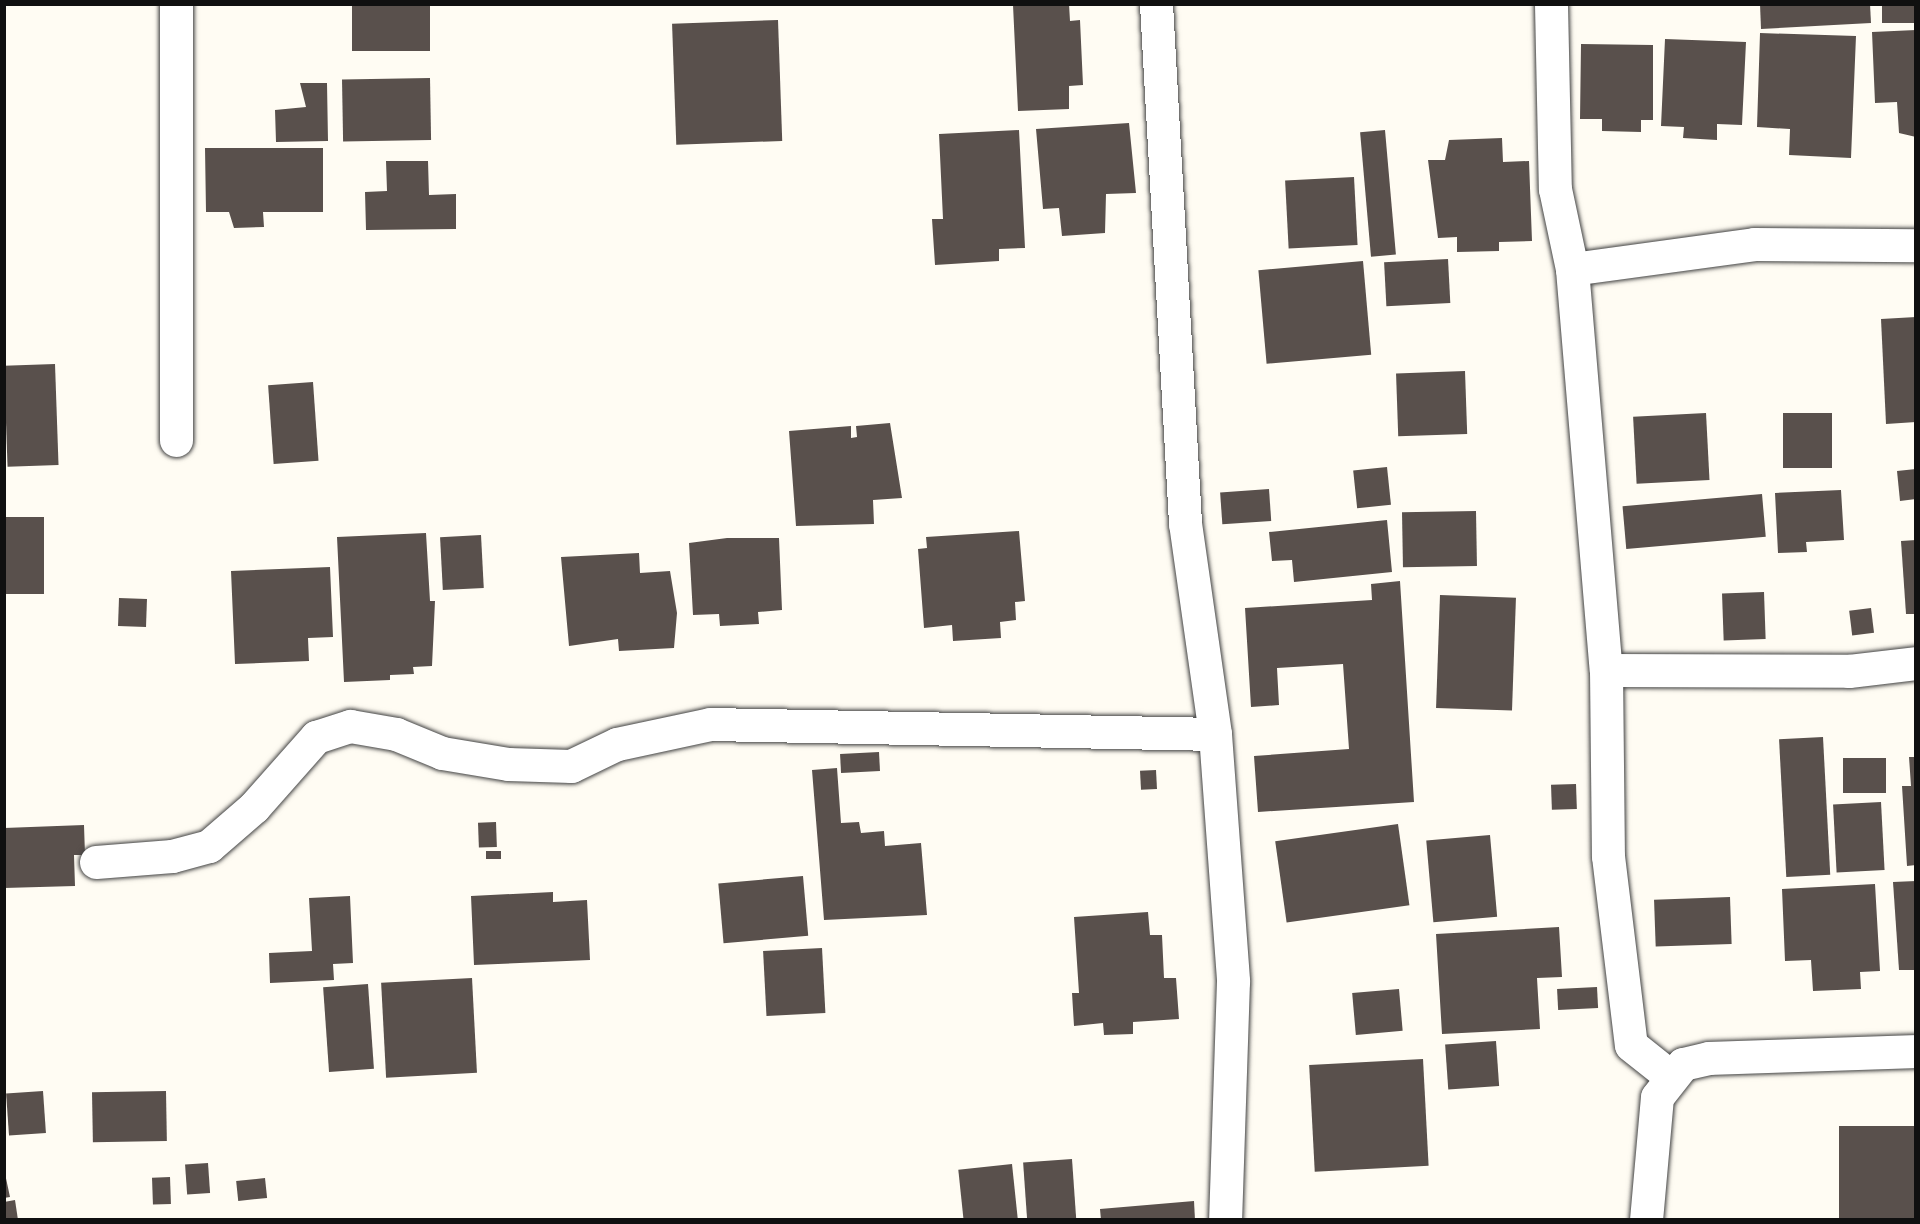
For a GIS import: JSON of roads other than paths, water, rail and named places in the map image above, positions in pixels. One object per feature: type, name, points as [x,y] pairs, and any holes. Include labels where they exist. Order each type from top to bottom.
[{"type":"street","points":[[176,4],[176,440]]},
{"type":"street","points":[[1156,4],[1185,523],[1215,734],[1233,981],[1226,1220]]},
{"type":"street","points":[[1551,4],[1555,189],[1572,269],[1606,670],[1608,856],[1631,1045],[1670,1076]]},
{"type":"street","points":[[1572,269],[1754,244],[1916,245]]},
{"type":"street","points":[[1606,670],[1850,671],[1916,663]]},
{"type":"street","points":[[96,862],[172,856],[209,846],[254,807],[316,736],[350,726],[396,734],[442,753],[508,764],[572,766],[617,744],[710,724],[1215,734]]},
{"type":"street","points":[[1646,1220],[1651,1131],[1657,1097],[1670,1076],[1683,1064],[1709,1058],[1916,1051]]}]
